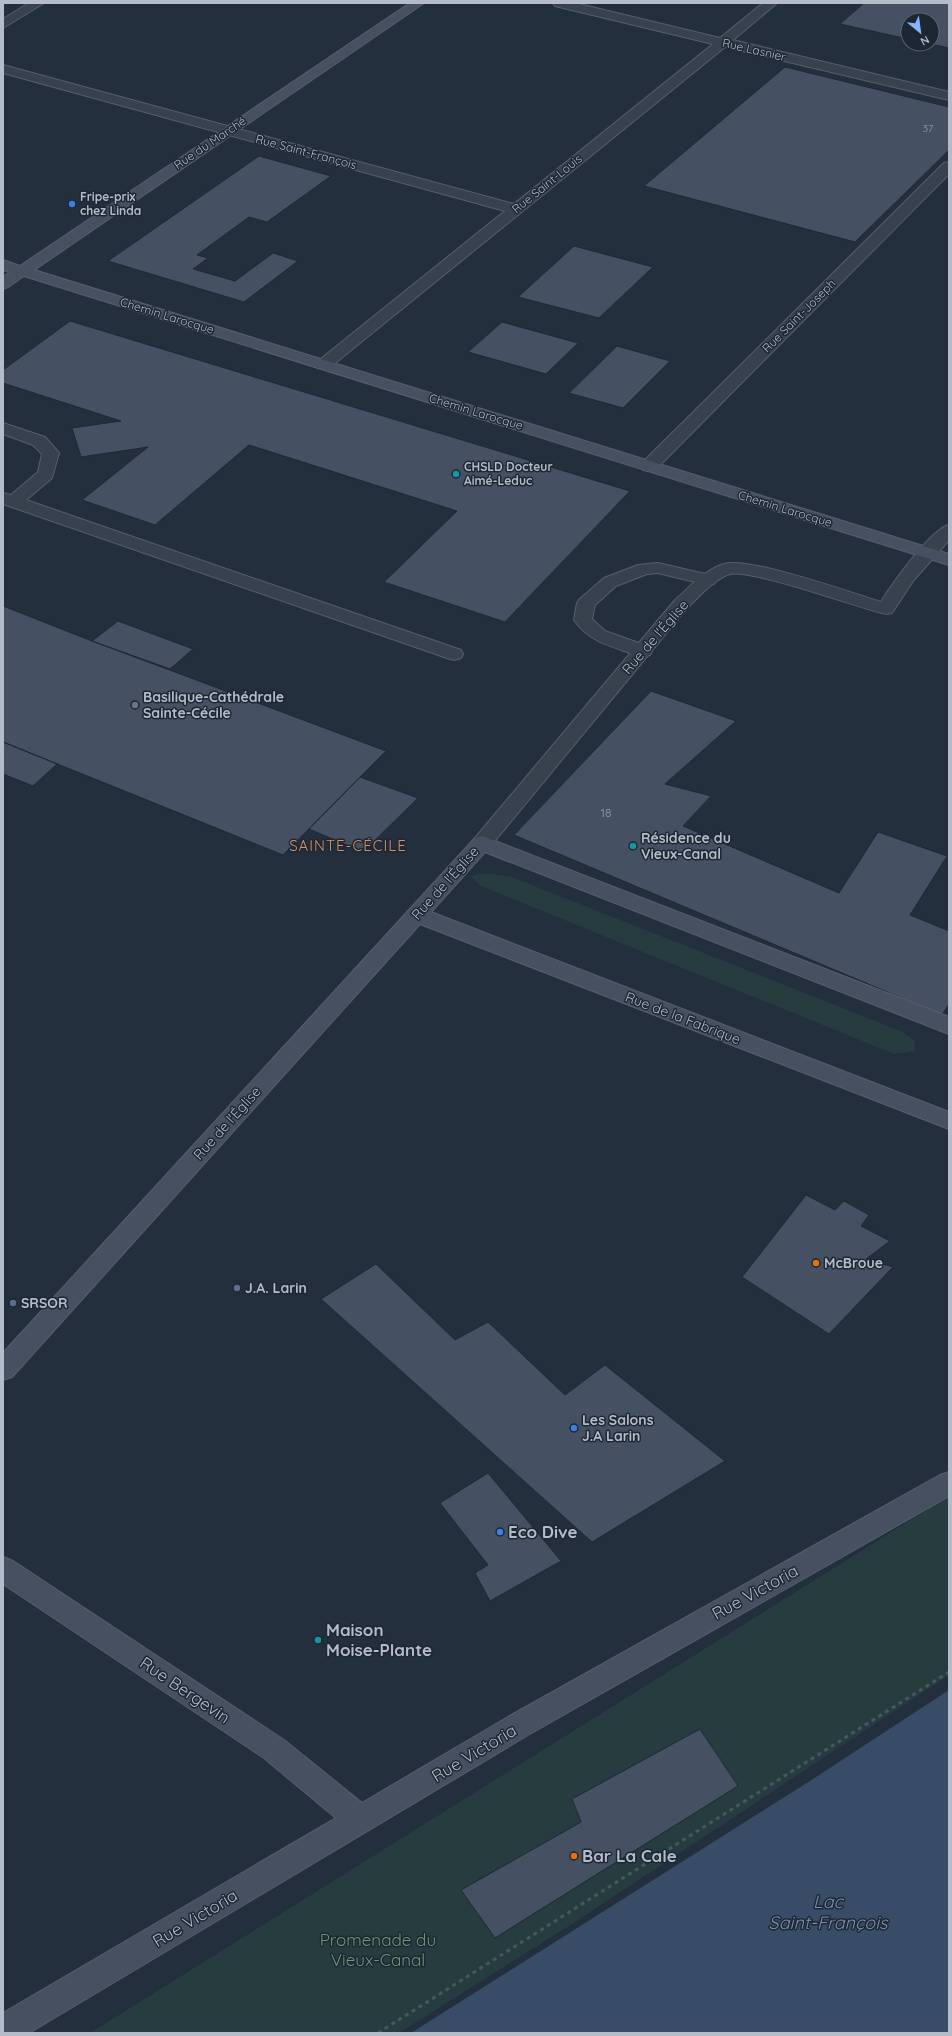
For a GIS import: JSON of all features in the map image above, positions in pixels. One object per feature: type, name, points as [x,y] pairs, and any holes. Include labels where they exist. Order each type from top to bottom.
[{"type":"street","points":[[3,24],[38,3]]},
{"type":"street","name":"Rue du Marché","points":[[3,284],[418,3]]},
{"type":"street","name":"Rue Lasnier","points":[[559,3],[949,96]]},
{"type":"street","name":"Rue Saint-Louis","points":[[323,365],[771,3]]},
{"type":"street","name":"Rue Saint-François","points":[[3,69],[516,210]]},
{"type":"street","name":"Rue Saint-Joseph","points":[[649,466],[949,166]]},
{"type":"street","name":"Chemin Larocque","points":[[3,265],[949,560]]},
{"type":"street","points":[[3,428],[39,441],[51,453],[46,474],[8,500]]},
{"type":"street","points":[[8,500],[454,654]]},
{"type":"street","points":[[926,552],[949,530]]},
{"type":"street","name":"Rue de l'Église","points":[[3,1370],[482,843],[681,604],[708,580],[729,568],[757,572],[886,609],[897,591],[926,552]]},
{"type":"street","points":[[643,651],[598,635],[583,620],[586,603],[610,582],[644,569],[658,568],[708,580]]},
{"type":"street","points":[[482,843],[949,1026]]},
{"type":"street","name":"Rue de la Fabrique","points":[[417,915],[945,1112]]},
{"type":"street","name":"Rue Victoria","points":[[3,2031],[518,1726],[949,1483]]},
{"type":"street","name":"Rue Bergevin","points":[[3,1569],[274,1749],[361,1820]]},
{"type":"path","points":[[378,2033],[949,1672]]},
{"type":"green space","points":[[485,873],[512,877],[903,1032],[914,1040],[915,1051],[894,1054],[493,891],[480,885],[470,876]]},
{"type":"green space","name":"Promenade du Vieux-Canal","points":[[949,1496],[949,1675],[572,1924],[399,2033],[90,2033]]},
{"type":"water","name":"Lac Saint-François","points":[[949,1690],[949,2033],[411,2033],[813,1779]]},
{"type":"building","points":[[864,3],[949,3],[949,48],[940,46],[940,12],[900,12],[900,37],[840,24]]},
{"type":"building","points":[[785,67],[949,107],[949,150],[855,242],[644,186]]},
{"type":"building","points":[[259,156],[331,176],[267,222],[249,217],[197,255],[208,258],[193,269],[235,281],[273,253],[298,261],[244,302],[108,261]]},
{"type":"building","points":[[574,246],[653,267],[599,318],[518,297]]},
{"type":"building","name":"CHSLD Docteur Aimé-Leduc","points":[[70,321],[630,491],[505,622],[384,582],[457,511],[249,445],[155,525],[82,500],[148,447],[81,457],[72,428],[121,421],[3,383],[3,370]]},
{"type":"building","points":[[502,322],[578,343],[546,374],[468,352]]},
{"type":"building","points":[[617,346],[670,361],[623,408],[569,393]]},
{"type":"building","name":"Basilique-Cathédrale Sainte-Cécile","points":[[3,606],[92,641],[386,751],[283,855],[3,742]]},
{"type":"building","points":[[118,621],[193,649],[170,669],[92,641]]},
{"type":"building","name":"Résidence du Vieux-Canal","points":[[651,691],[736,721],[665,784],[711,796],[683,826],[839,893],[878,832],[947,856],[910,915],[949,931],[949,1004],[942,1015],[514,835]]},
{"type":"building","points":[[3,742],[57,764],[33,786],[3,774]]},
{"type":"building","points":[[360,777],[418,798],[363,852],[309,829]]},
{"type":"building","name":"McBroue","points":[[806,1195],[835,1210],[844,1201],[869,1215],[861,1226],[890,1241],[866,1259],[893,1267],[829,1334],[742,1277]]},
{"type":"building","name":"Les Salons J.A Larin","points":[[376,1264],[455,1340],[488,1322],[565,1395],[605,1365],[725,1461],[592,1542],[321,1299]]},
{"type":"building","name":"Eco Dive","points":[[488,1473],[561,1561],[490,1601],[475,1573],[488,1565],[440,1503]]},
{"type":"building","name":"Bar La Cale","points":[[700,1729],[738,1786],[495,1938],[461,1890],[581,1822],[572,1799]]},
{"type":"place","name":"Fripe-prix chez Linda","points":[[72,204]]},
{"type":"place","name":"CHSLD Docteur Aimé-Leduc","points":[[456,474]]},
{"type":"place","name":"Basilique-Cathédrale Sainte-Cécile","points":[[135,705]]},
{"type":"place","name":"Résidence du Vieux-Canal","points":[[633,846]]},
{"type":"place","name":"McBroue","points":[[816,1263]]},
{"type":"place","name":"J.A. Larin","points":[[237,1288]]},
{"type":"place","name":"SRSOR","points":[[13,1303]]},
{"type":"place","name":"Les Salons J.A Larin","points":[[574,1428]]},
{"type":"place","name":"Eco Dive","points":[[500,1532]]},
{"type":"place","name":"Maison Moise-Plante","points":[[318,1640]]},
{"type":"place","name":"Bar La Cale","points":[[574,1856]]},
{"type":"district","name":"SAINTE-CÉCILE","points":[[348,846]]}]
